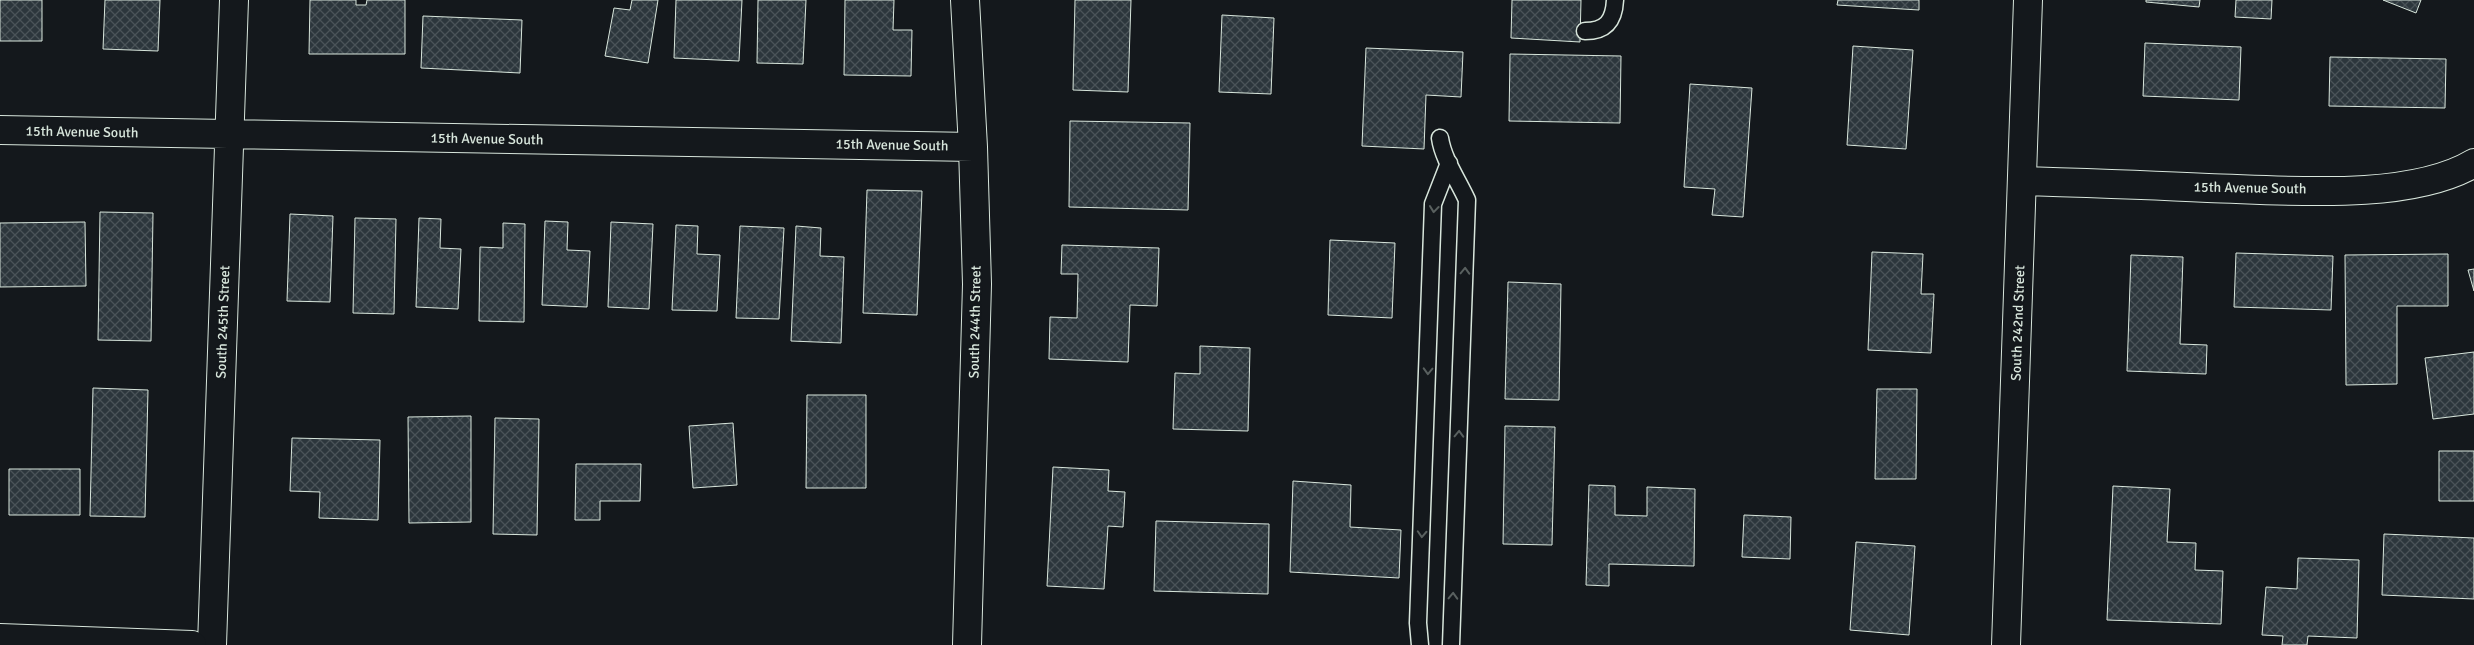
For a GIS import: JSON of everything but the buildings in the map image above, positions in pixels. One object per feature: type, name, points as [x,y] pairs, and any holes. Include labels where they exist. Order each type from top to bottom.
[{"type":"street","name":"South 245th Street","points":[[212,645],[234,0]]},
{"type":"street","name":"South 244th Street","points":[[965,0],[973,147],[977,284],[967,645]]},
{"type":"street","name":"South 242nd Street","points":[[2006,645],[2028,0]]},
{"type":"street","name":"15th Avenue South","points":[[0,130],[973,147]]},
{"type":"street","name":"15th Avenue South","points":[[2022,181],[2273,190],[2369,190],[2407,186],[2430,181],[2474,163]]},
{"type":"street","points":[[0,638],[48,642],[192,645]]},
{"type":"lane","points":[[1585,31],[1603,29],[1608,25],[1614,12],[1615,0]]},
{"type":"lane","points":[[1440,138],[1442,153],[1467,200],[1451,645]]},
{"type":"lane","points":[[1420,645],[1418,622],[1433,204],[1449,163]]}]
